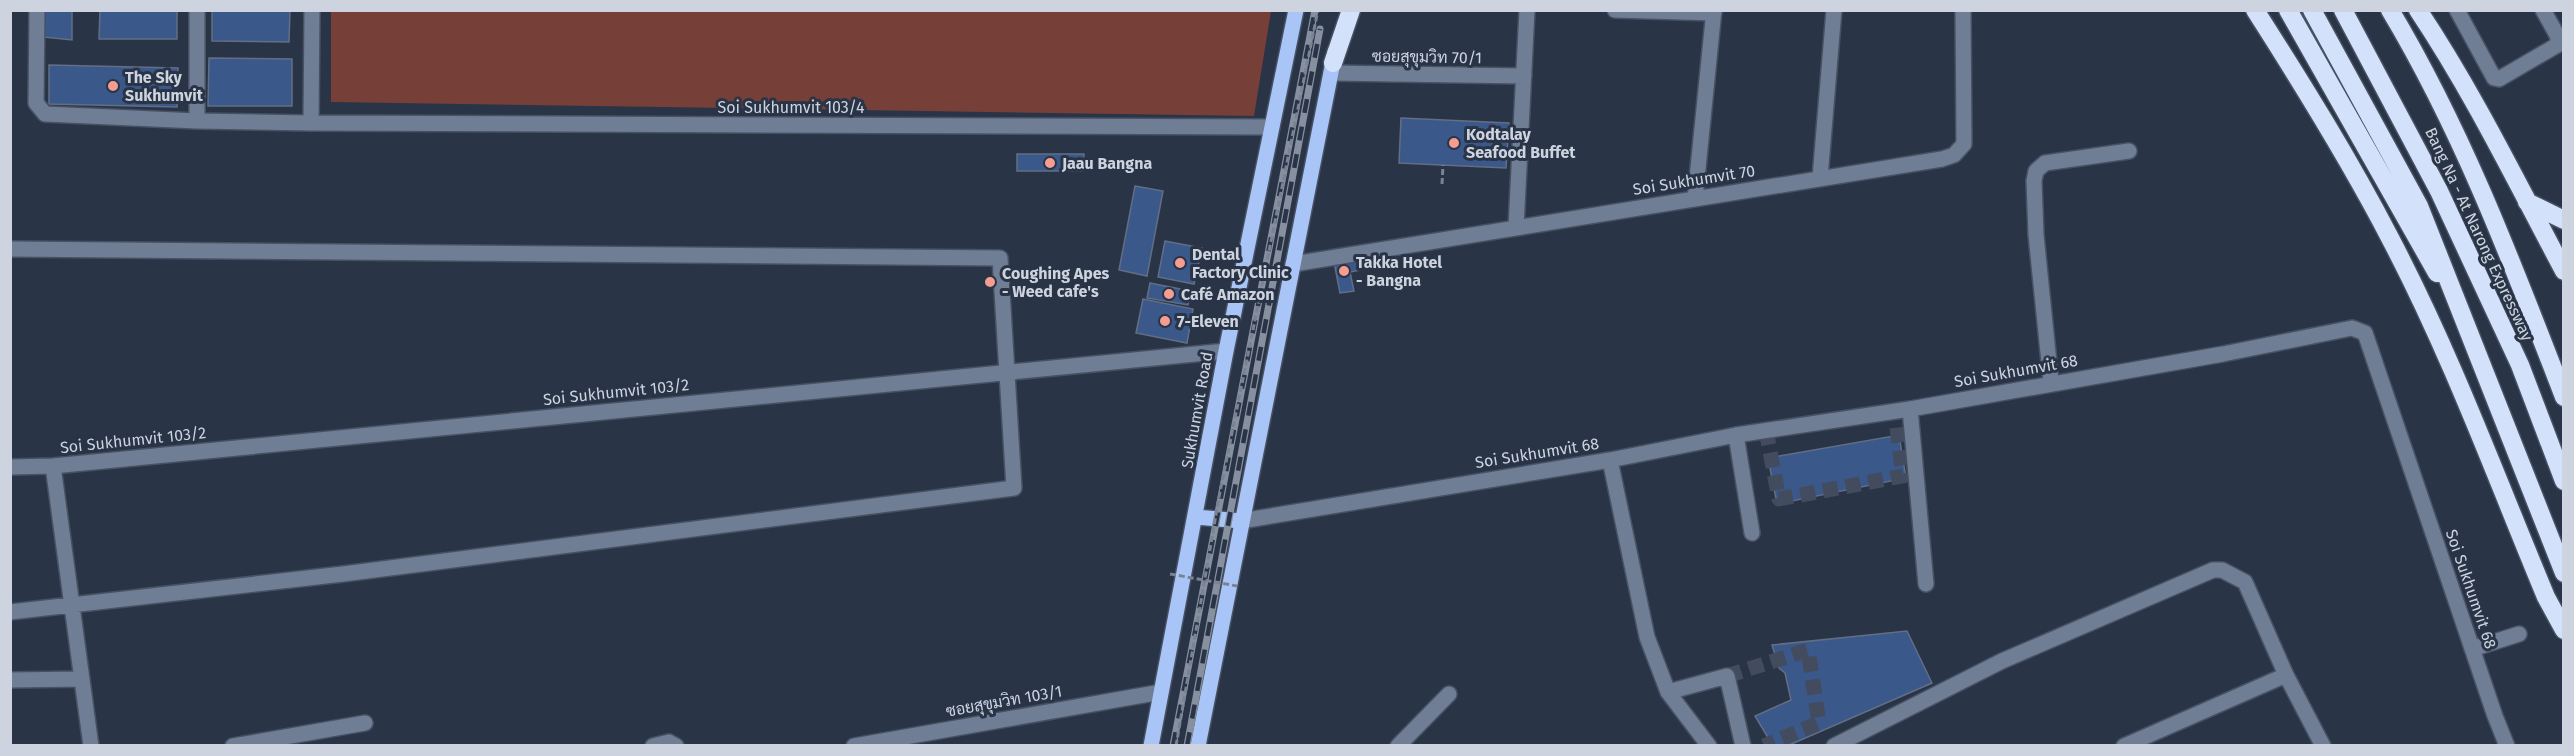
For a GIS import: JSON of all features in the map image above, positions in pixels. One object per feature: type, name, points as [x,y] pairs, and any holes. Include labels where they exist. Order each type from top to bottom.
[{"type":"highway","points":[[1332,68],[1351,10]]},
{"type":"highway","points":[[2255,10],[2322,114],[2391,240],[2448,360],[2546,597],[2564,630]]},
{"type":"highway","points":[[2288,10],[2393,200],[2468,326]]},
{"type":"highway","points":[[2312,10],[2419,206],[2564,573]]},
{"type":"highway","name":"Bang Na - At Narong Expressway","points":[[2343,10],[2385,84],[2444,202],[2520,365],[2564,481]]},
{"type":"highway","name":"Bang Na - At Narong Expressway","points":[[2390,10],[2421,63],[2474,173],[2564,397]]},
{"type":"highway","points":[[2418,10],[2455,66],[2509,163],[2564,271]]},
{"type":"highway","points":[[2527,202],[2564,220]]},
{"type":"main road","name":"Sukhumvit Road","points":[[1151,746],[1226,351],[1296,10]]},
{"type":"main road","points":[[1198,746],[1240,521],[1342,10]]},
{"type":"main road","points":[[1196,517],[1240,521]]},
{"type":"street","name":"Soi Sukhumvit 103/4","points":[[37,10],[36,103],[45,114],[197,121],[311,123],[1272,127]]},
{"type":"street","points":[[197,10],[197,121]]},
{"type":"street","points":[[311,123],[312,10]]},
{"type":"street","points":[[1516,227],[1527,10]]},
{"type":"street","points":[[1615,10],[1714,12],[1695,198]]},
{"type":"street","points":[[1820,178],[1834,10]]},
{"type":"street","name":"Soi Sukhumvit 70","points":[[1293,264],[1942,159],[1954,155],[1964,144],[1963,10]]},
{"type":"street","points":[[2457,10],[2494,78],[2499,79],[2559,44],[2557,35],[2543,10]]},
{"type":"street","name":"ซอยสุขุมวิท 70/1","points":[[1332,68],[1524,76]]},
{"type":"street","points":[[2050,382],[2036,234],[2034,181],[2036,171],[2046,163],[2129,151]]},
{"type":"street","points":[[10,249],[1000,258],[1014,488],[10,612]]},
{"type":"street","name":"Soi Sukhumvit 68","points":[[1240,521],[1610,460],[1736,435],[1910,409],[2050,382],[2223,354],[2352,328],[2359,329],[2365,333],[2507,746]]},
{"type":"street","name":"Soi Sukhumvit 103/2","points":[[10,467],[53,466],[1226,351]]},
{"type":"street","points":[[1910,409],[1926,584]]},
{"type":"street","points":[[1736,435],[1752,533]]},
{"type":"street","points":[[1610,460],[1647,638],[1668,692],[1709,746]]},
{"type":"street","points":[[53,466],[91,746]]},
{"type":"street","points":[[1834,746],[2002,661],[2213,570],[2222,570],[2245,582],[2286,675],[2323,746]]},
{"type":"street","points":[[2472,649],[2519,634]]},
{"type":"street","points":[[2124,746],[2286,675]]},
{"type":"street","points":[[1668,692],[1727,676],[1743,746]]},
{"type":"street","points":[[10,680],[82,679]]},
{"type":"street","name":"ซอยสุขุมวิท 103/1","points":[[854,746],[1161,692]]},
{"type":"street","points":[[1398,746],[1449,694]]},
{"type":"street","points":[[233,746],[365,723]]},
{"type":"street","points":[[653,746],[669,742],[676,746]]},
{"type":"path","points":[[1176,746],[1204,580],[1318,10]]},
{"type":"path","points":[[1442,184],[1443,165]]},
{"type":"path","points":[[1170,574],[1238,586]]},
{"type":"shaded area","points":[[331,10],[1271,11],[1254,116],[331,102]]},
{"type":"building","points":[[44,10],[72,10],[72,40],[44,37]]},
{"type":"building","points":[[100,10],[177,10],[177,39],[99,39]]},
{"type":"building","points":[[212,10],[290,10],[289,42],[212,41]]},
{"type":"building","name":"The Sky Sukhumvit","points":[[209,58],[292,59],[292,106],[208,106]]},
{"type":"building","name":"The Sky Sukhumvit","points":[[49,65],[178,68],[177,107],[49,104]]},
{"type":"building","name":"Kodtalay Seafood Buffet","points":[[1401,118],[1509,123],[1506,168],[1399,163]]},
{"type":"building","name":"Jaau Bangna","points":[[1017,154],[1084,154],[1084,171],[1017,171]]},
{"type":"building","points":[[1135,186],[1163,191],[1147,276],[1119,270]]},
{"type":"building","name":"Dental Factory Clinic","points":[[1165,241],[1202,248],[1194,284],[1158,277]]},
{"type":"building","points":[[1364,257],[1366,269],[1350,272],[1354,291],[1340,293],[1334,262]]},
{"type":"building","name":"Café Amazon","points":[[1150,283],[1191,291],[1188,305],[1147,298]]},
{"type":"building","name":"7-Eleven","points":[[1143,299],[1193,309],[1187,343],[1136,333]]},
{"type":"building","points":[[1899,435],[1906,478],[1777,504],[1768,458]]},
{"type":"building","points":[[1907,631],[1932,683],[1787,746],[1773,746],[1755,716],[1791,700],[1785,673],[1779,668],[1772,645]]},
{"type":"tunnel","points":[[1766,430],[1779,499],[1903,476],[1895,411]]},
{"type":"tunnel","points":[[1727,676],[1808,650],[1819,723],[1764,746]]},
{"type":"railway","points":[[1173,746],[1315,10]]},
{"type":"railway","points":[[1187,746],[1320,29]]},
{"type":"place","name":"The Sky Sukhumvit","points":[[113,86]]},
{"type":"place","name":"Kodtalay Seafood Buffet","points":[[1454,143]]},
{"type":"place","name":"Jaau Bangna","points":[[1050,163]]},
{"type":"place","name":"Dental Factory Clinic","points":[[1180,263]]},
{"type":"place","name":"Takka Hotel - Bangna","points":[[1344,271]]},
{"type":"place","name":"Coughing Apes - Weed cafe's","points":[[990,282]]},
{"type":"place","name":"Café Amazon","points":[[1169,294]]},
{"type":"place","name":"7-Eleven","points":[[1165,321]]}]
